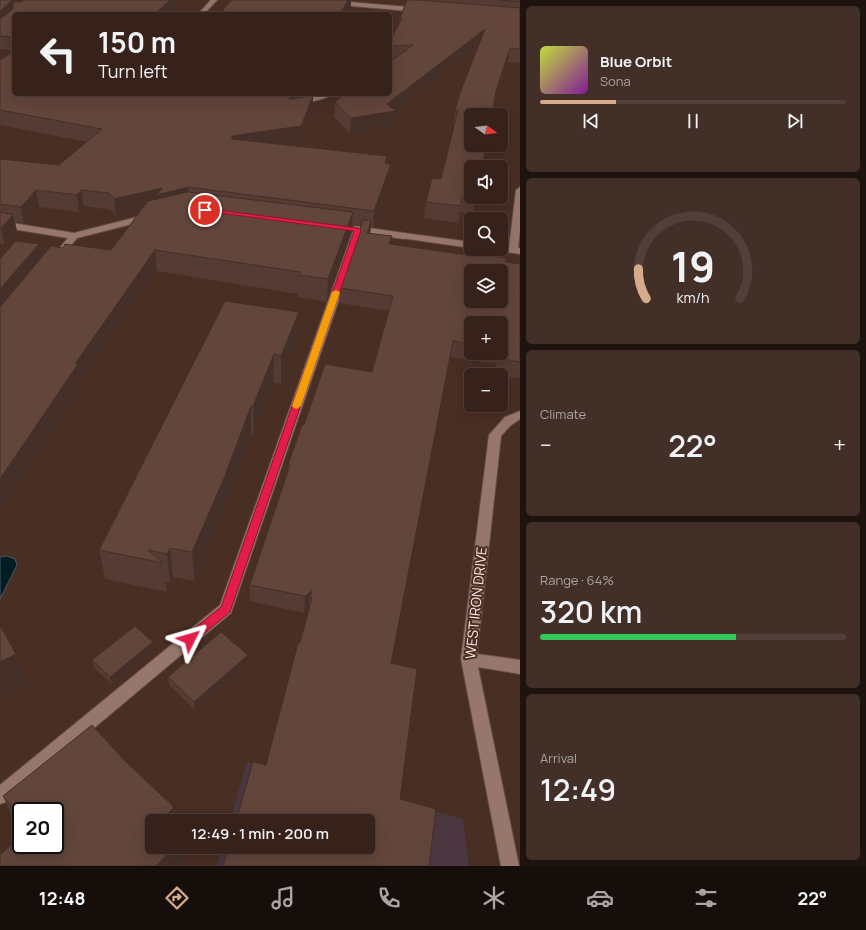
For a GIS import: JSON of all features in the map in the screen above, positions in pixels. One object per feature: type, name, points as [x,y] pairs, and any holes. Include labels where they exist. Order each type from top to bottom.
[{"type":"street","points":[[203,12],[214,0]]},
{"type":"street","points":[[306,0],[427,10]]},
{"type":"street","points":[[378,12],[381,6]]},
{"type":"street","points":[[290,100],[317,98],[324,96]]},
{"type":"street","points":[[517,251],[520,190]]},
{"type":"street","points":[[0,224],[74,236],[159,215]]},
{"type":"street","points":[[343,228],[464,244]]},
{"type":"street","points":[[0,796],[226,609],[358,230]]},
{"type":"street","points":[[50,266],[74,236]]},
{"type":"street","name":"WEST IRON DRIVE","points":[[510,866],[468,659],[495,435],[503,424],[517,416]]},
{"type":"street","points":[[468,659],[520,667]]},
{"type":"shaded area","points":[[247,762],[463,819],[469,866],[216,866],[220,854],[375,854],[375,814],[232,814]]},
{"type":"water","points":[[7,556],[15,559],[17,565],[0,599],[0,557]]},
{"type":"building","points":[[0,0],[12,0],[0,11]]},
{"type":"building","points":[[23,0],[170,0],[157,12],[12,12],[12,37],[0,36],[0,19],[13,9],[13,2],[21,2]]},
{"type":"building","points":[[232,0],[348,0],[341,12],[221,12]]},
{"type":"building","points":[[407,0],[520,8],[520,49],[510,48],[496,91],[493,108],[464,108],[464,152],[485,152],[483,160],[464,160],[464,196],[460,206],[426,202],[432,178],[441,179],[458,110],[455,110],[460,93],[485,29],[387,104],[396,111],[351,118],[335,102],[342,96],[392,96],[392,61],[413,45],[392,46],[392,37],[402,18],[400,18]]},
{"type":"building","points":[[499,0],[520,0],[520,2]]},
{"type":"building","points":[[12,52],[12,96],[291,96],[289,99],[313,96],[301,126],[232,136],[232,139],[387,156],[385,163],[391,164],[374,211],[188,187],[157,195],[162,188],[114,199],[109,193],[81,190],[77,195],[36,190],[21,207],[0,204],[0,159],[59,165],[102,129],[0,110],[0,60]]},
{"type":"building","points":[[188,192],[353,212],[328,279],[299,275],[300,272],[155,250],[75,364],[78,364],[0,479],[0,307],[51,246],[63,248],[65,244],[111,250],[148,201]]},
{"type":"building","points":[[0,212],[13,215],[1,228],[0,228]]},
{"type":"building","points":[[363,220],[371,221],[367,233],[392,236],[389,244],[464,254],[464,256],[490,256],[506,258],[505,262],[520,264],[520,362],[508,360],[508,316],[464,316],[464,343],[453,341],[391,663],[417,669],[400,799],[436,809],[429,866],[223,866],[227,854],[375,854],[375,814],[238,814],[253,762],[266,765],[298,643],[300,643],[312,598],[310,597],[312,591],[305,596],[250,585],[290,465],[288,465],[302,425],[304,425],[325,364],[372,372],[393,296],[340,288]]},
{"type":"building","points":[[16,241],[39,244],[0,289],[0,259]]},
{"type":"building","points":[[225,301],[299,312],[281,356],[274,354],[253,406],[251,406],[223,481],[192,552],[170,548],[167,554],[148,550],[163,563],[99,550]]},
{"type":"building","points":[[0,625],[16,654],[0,662]]},
{"type":"building","points":[[135,626],[153,642],[110,677],[92,660]]},
{"type":"building","points":[[221,632],[248,655],[194,702],[168,677]]},
{"type":"building","points":[[92,725],[126,762],[174,807],[168,814],[145,814],[145,854],[167,854],[156,866],[0,866],[0,855],[12,844],[12,854],[64,854],[64,802],[12,802],[12,807],[3,796]]},
{"type":"slow traffic","points":[[297,406],[336,292]]},
{"type":"route","points":[[190,639],[226,609],[358,230],[205,210]]}]
